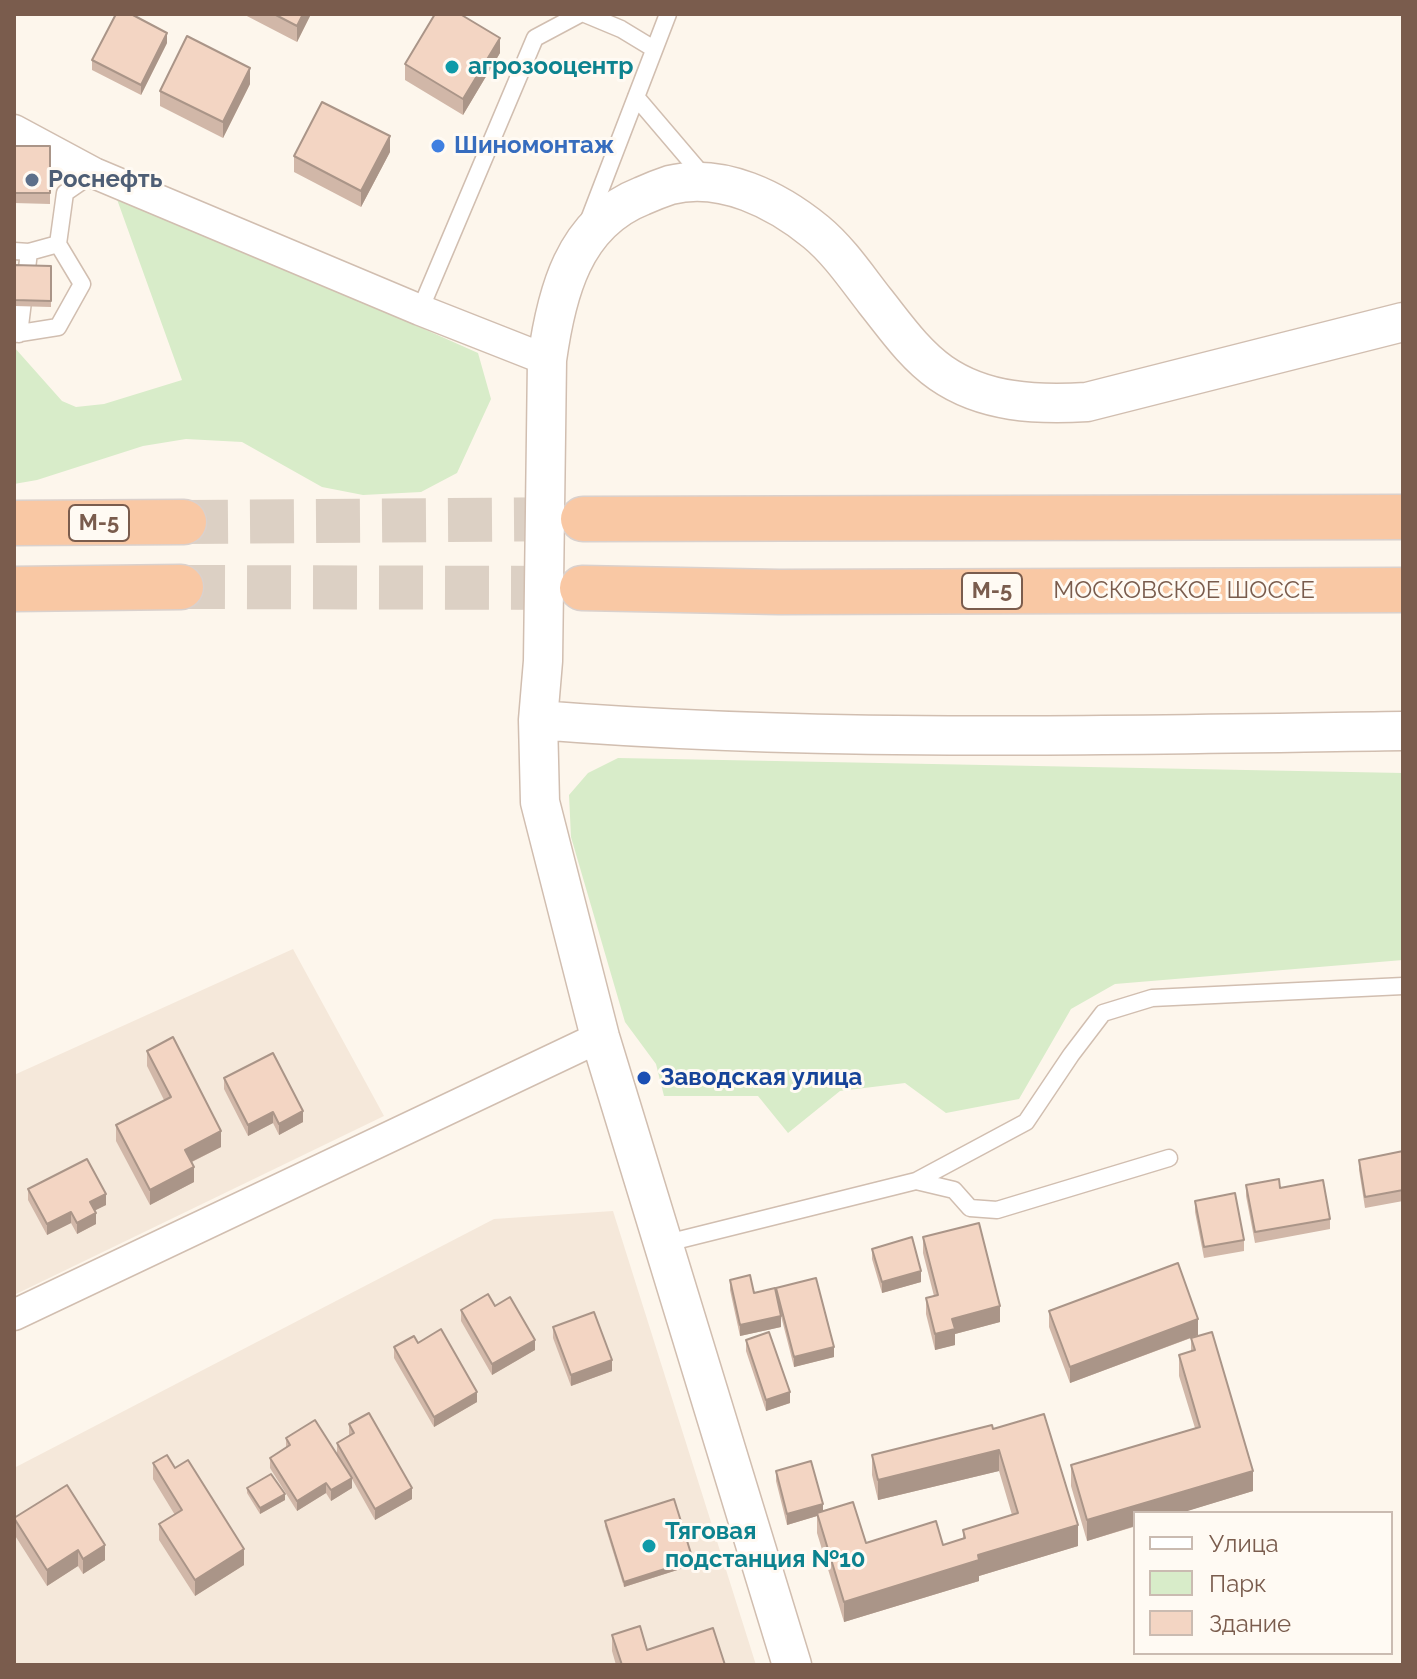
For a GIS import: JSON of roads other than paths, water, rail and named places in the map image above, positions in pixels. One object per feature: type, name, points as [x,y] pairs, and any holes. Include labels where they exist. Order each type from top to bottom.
[{"type":"highway","points":[[583,519],[1403,517]]},
{"type":"highway","name":"М-5","points":[[14,523],[184,522]]},
{"type":"highway","points":[[14,589],[181,587]]},
{"type":"highway","name":"МОСКОВСКОЕ ШОССЕ","points":[[582,588],[779,592],[1403,590]]},
{"type":"street","points":[[14,130],[94,173],[547,360]]},
{"type":"street","points":[[792,1665],[600,1037],[540,802],[538,720],[543,661],[547,360],[563,282],[578,247],[607,216],[635,199],[671,185],[709,182],[735,187],[776,205],[817,233],[915,351],[942,374],[972,389],[1004,399],[1042,405],[1087,402],[1403,322]]},
{"type":"street","points":[[538,720],[662,730],[1032,736],[1403,731]]},
{"type":"street","points":[[14,1315],[600,1037]]},
{"type":"lane","points":[[420,310],[535,38],[582,14],[621,29],[654,49]]},
{"type":"lane","points":[[578,247],[668,14]]},
{"type":"lane","points":[[636,97],[709,182]]},
{"type":"lane","points":[[58,244],[21,251],[16,334],[58,327],[82,284],[58,244],[65,193],[94,173]]},
{"type":"lane","points":[[663,1244],[916,1181],[1026,1122],[1103,1013],[1152,998],[1403,986]]},
{"type":"lane","points":[[916,1181],[954,1190],[970,1208],[997,1210],[1169,1158]]},
{"type":"tunnel","points":[[184,522],[583,519]]},
{"type":"tunnel","points":[[181,587],[582,588]]},
{"type":"place","name":"агрозооцентр","points":[[452,67]]},
{"type":"place","name":"Шиномонтаж","points":[[438,146]]},
{"type":"place","name":"Роснефть","points":[[32,180]]},
{"type":"place","name":"Заводская улица","points":[[644,1078]]},
{"type":"place","name":"Тяговая подстанция №10","points":[[649,1546]]}]
